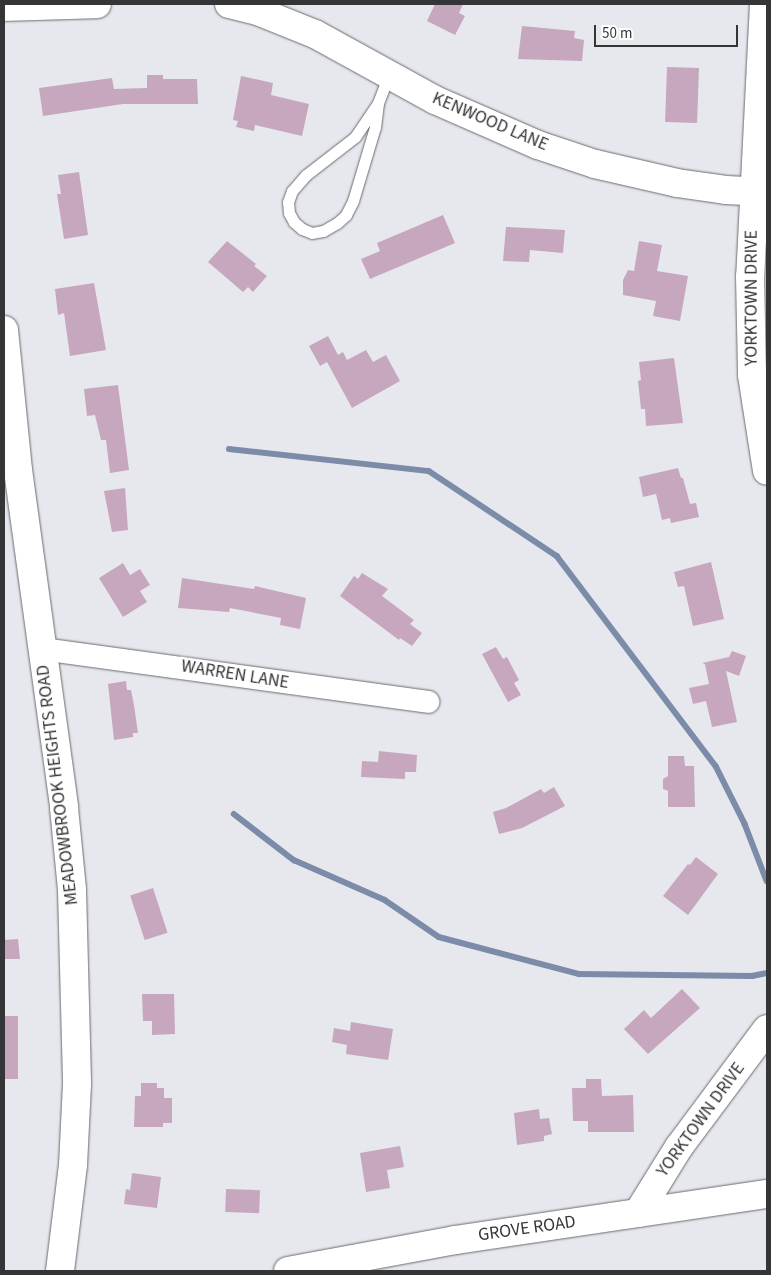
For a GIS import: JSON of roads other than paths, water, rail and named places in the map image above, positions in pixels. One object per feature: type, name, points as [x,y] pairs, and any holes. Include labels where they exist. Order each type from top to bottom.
[{"type":"street","points":[[4,7],[97,4]]},
{"type":"street","name":"KENWOOD LANE","points":[[228,4],[260,12],[315,34],[435,100],[493,127],[538,145],[595,164],[677,183],[760,192]]},
{"type":"street","name":"YORKTOWN DRIVE","points":[[764,4],[760,192],[750,276],[752,375],[767,471]]},
{"type":"street","name":"MEADOWBROOK HEIGHTS ROAD","points":[[4,330],[18,470],[65,817],[72,890],[77,1084],[72,1165],[60,1271]]},
{"type":"street","name":"WARREN LANE","points":[[42,649],[428,702]]},
{"type":"street","name":"YORKTOWN DRIVE","points":[[638,1213],[679,1146],[767,1029]]},
{"type":"street","name":"GROVE ROAD","points":[[288,1271],[455,1240],[767,1194]]},
{"type":"lane","points":[[378,103],[375,127],[354,201],[346,215],[323,231],[312,233],[302,229],[294,222],[289,213],[288,202],[292,191],[306,175],[355,137],[378,103],[389,74]]},
{"type":"waterway","points":[[229,449],[429,471],[557,556],[716,766],[745,824],[767,881]]},
{"type":"waterway","points":[[234,814],[294,860],[385,900],[439,937],[579,974],[752,976],[767,973]]}]
